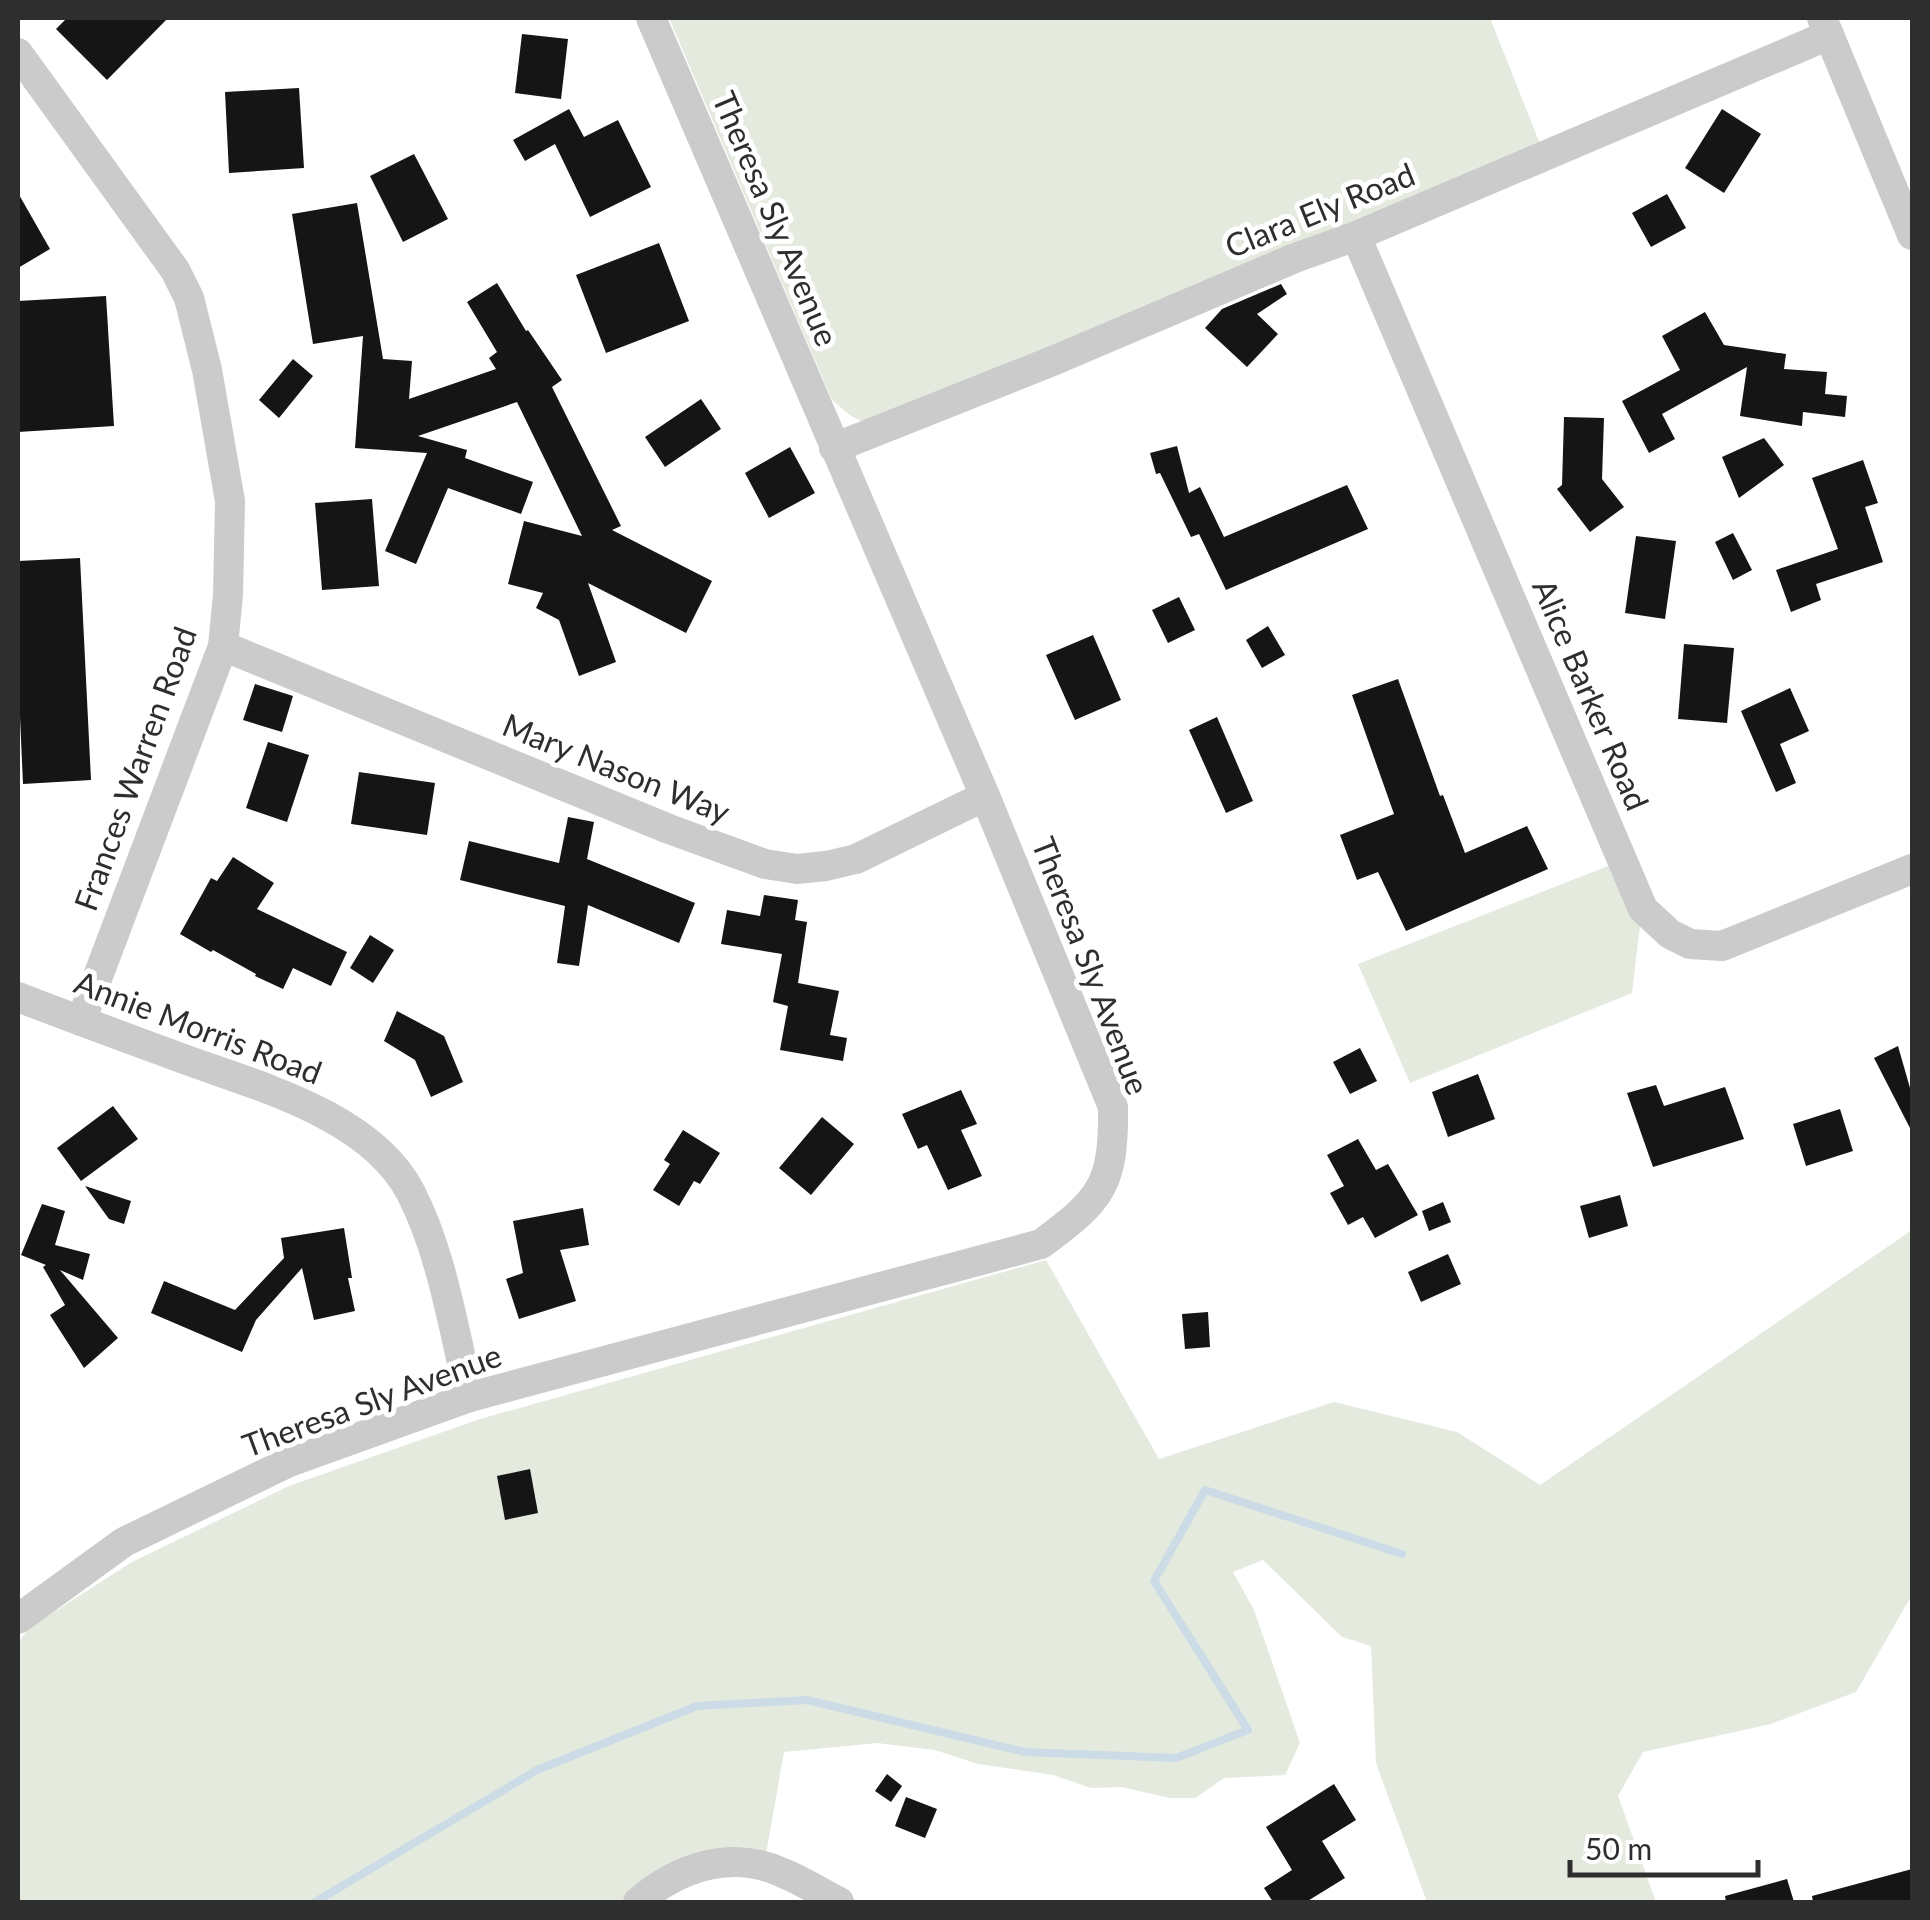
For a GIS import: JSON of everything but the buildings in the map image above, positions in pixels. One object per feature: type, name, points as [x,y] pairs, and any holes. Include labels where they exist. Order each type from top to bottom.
[{"type":"street","name":"Theresa Sly Avenue","points":[[19,1615],[124,1542],[287,1463],[470,1397],[1041,1244],[1097,1197],[1108,1170],[1114,1143],[1113,1107],[985,796],[651,18]]},
{"type":"street","name":"Clara Ely Road","points":[[834,448],[1356,236],[1826,26]]},
{"type":"street","points":[[1826,26],[1912,235]]},
{"type":"street","name":"Frances Warren Road","points":[[18,52],[175,270],[189,298],[207,370],[230,500],[223,646],[81,1021]]},
{"type":"street","name":"Alice Barker Road","points":[[1356,236],[1643,909],[1670,934],[1690,944],[1722,946],[1912,870]]},
{"type":"street","name":"Mary Nason Way","points":[[223,646],[668,829],[765,864],[797,868],[856,859],[985,796]]},
{"type":"street","name":"Annie Morris Road","points":[[18,997],[282,1094],[336,1120],[387,1161],[411,1193],[435,1251],[470,1397]]},
{"type":"street","points":[[638,1902],[697,1866],[739,1861],[780,1871],[839,1902]]},
{"type":"shaded area","points":[[669,18],[1490,18],[1544,154],[872,426],[851,416],[832,400]]},
{"type":"shaded area","points":[[1608,866],[1640,925],[1632,993],[1410,1083],[1358,964]]},
{"type":"shaded area","points":[[1912,1230],[1912,1595],[1856,1692],[1771,1724],[1643,1752],[1618,1796],[1656,1902],[1427,1902],[1376,1763],[1371,1646],[1342,1637],[1263,1560],[1233,1572],[1254,1610],[1300,1743],[1285,1775],[1224,1778],[1195,1798],[1170,1798],[1122,1787],[1091,1788],[1053,1775],[978,1764],[935,1750],[877,1743],[784,1752],[765,1860],[626,1902],[18,1902],[18,1643],[29,1628],[132,1562],[289,1486],[480,1419],[1046,1260],[1159,1459],[1334,1402],[1457,1432],[1540,1485]]},
{"type":"waterway","points":[[315,1902],[537,1770],[697,1706],[807,1700],[1025,1752],[1176,1758],[1248,1730],[1154,1581],[1205,1490],[1402,1554]]}]
